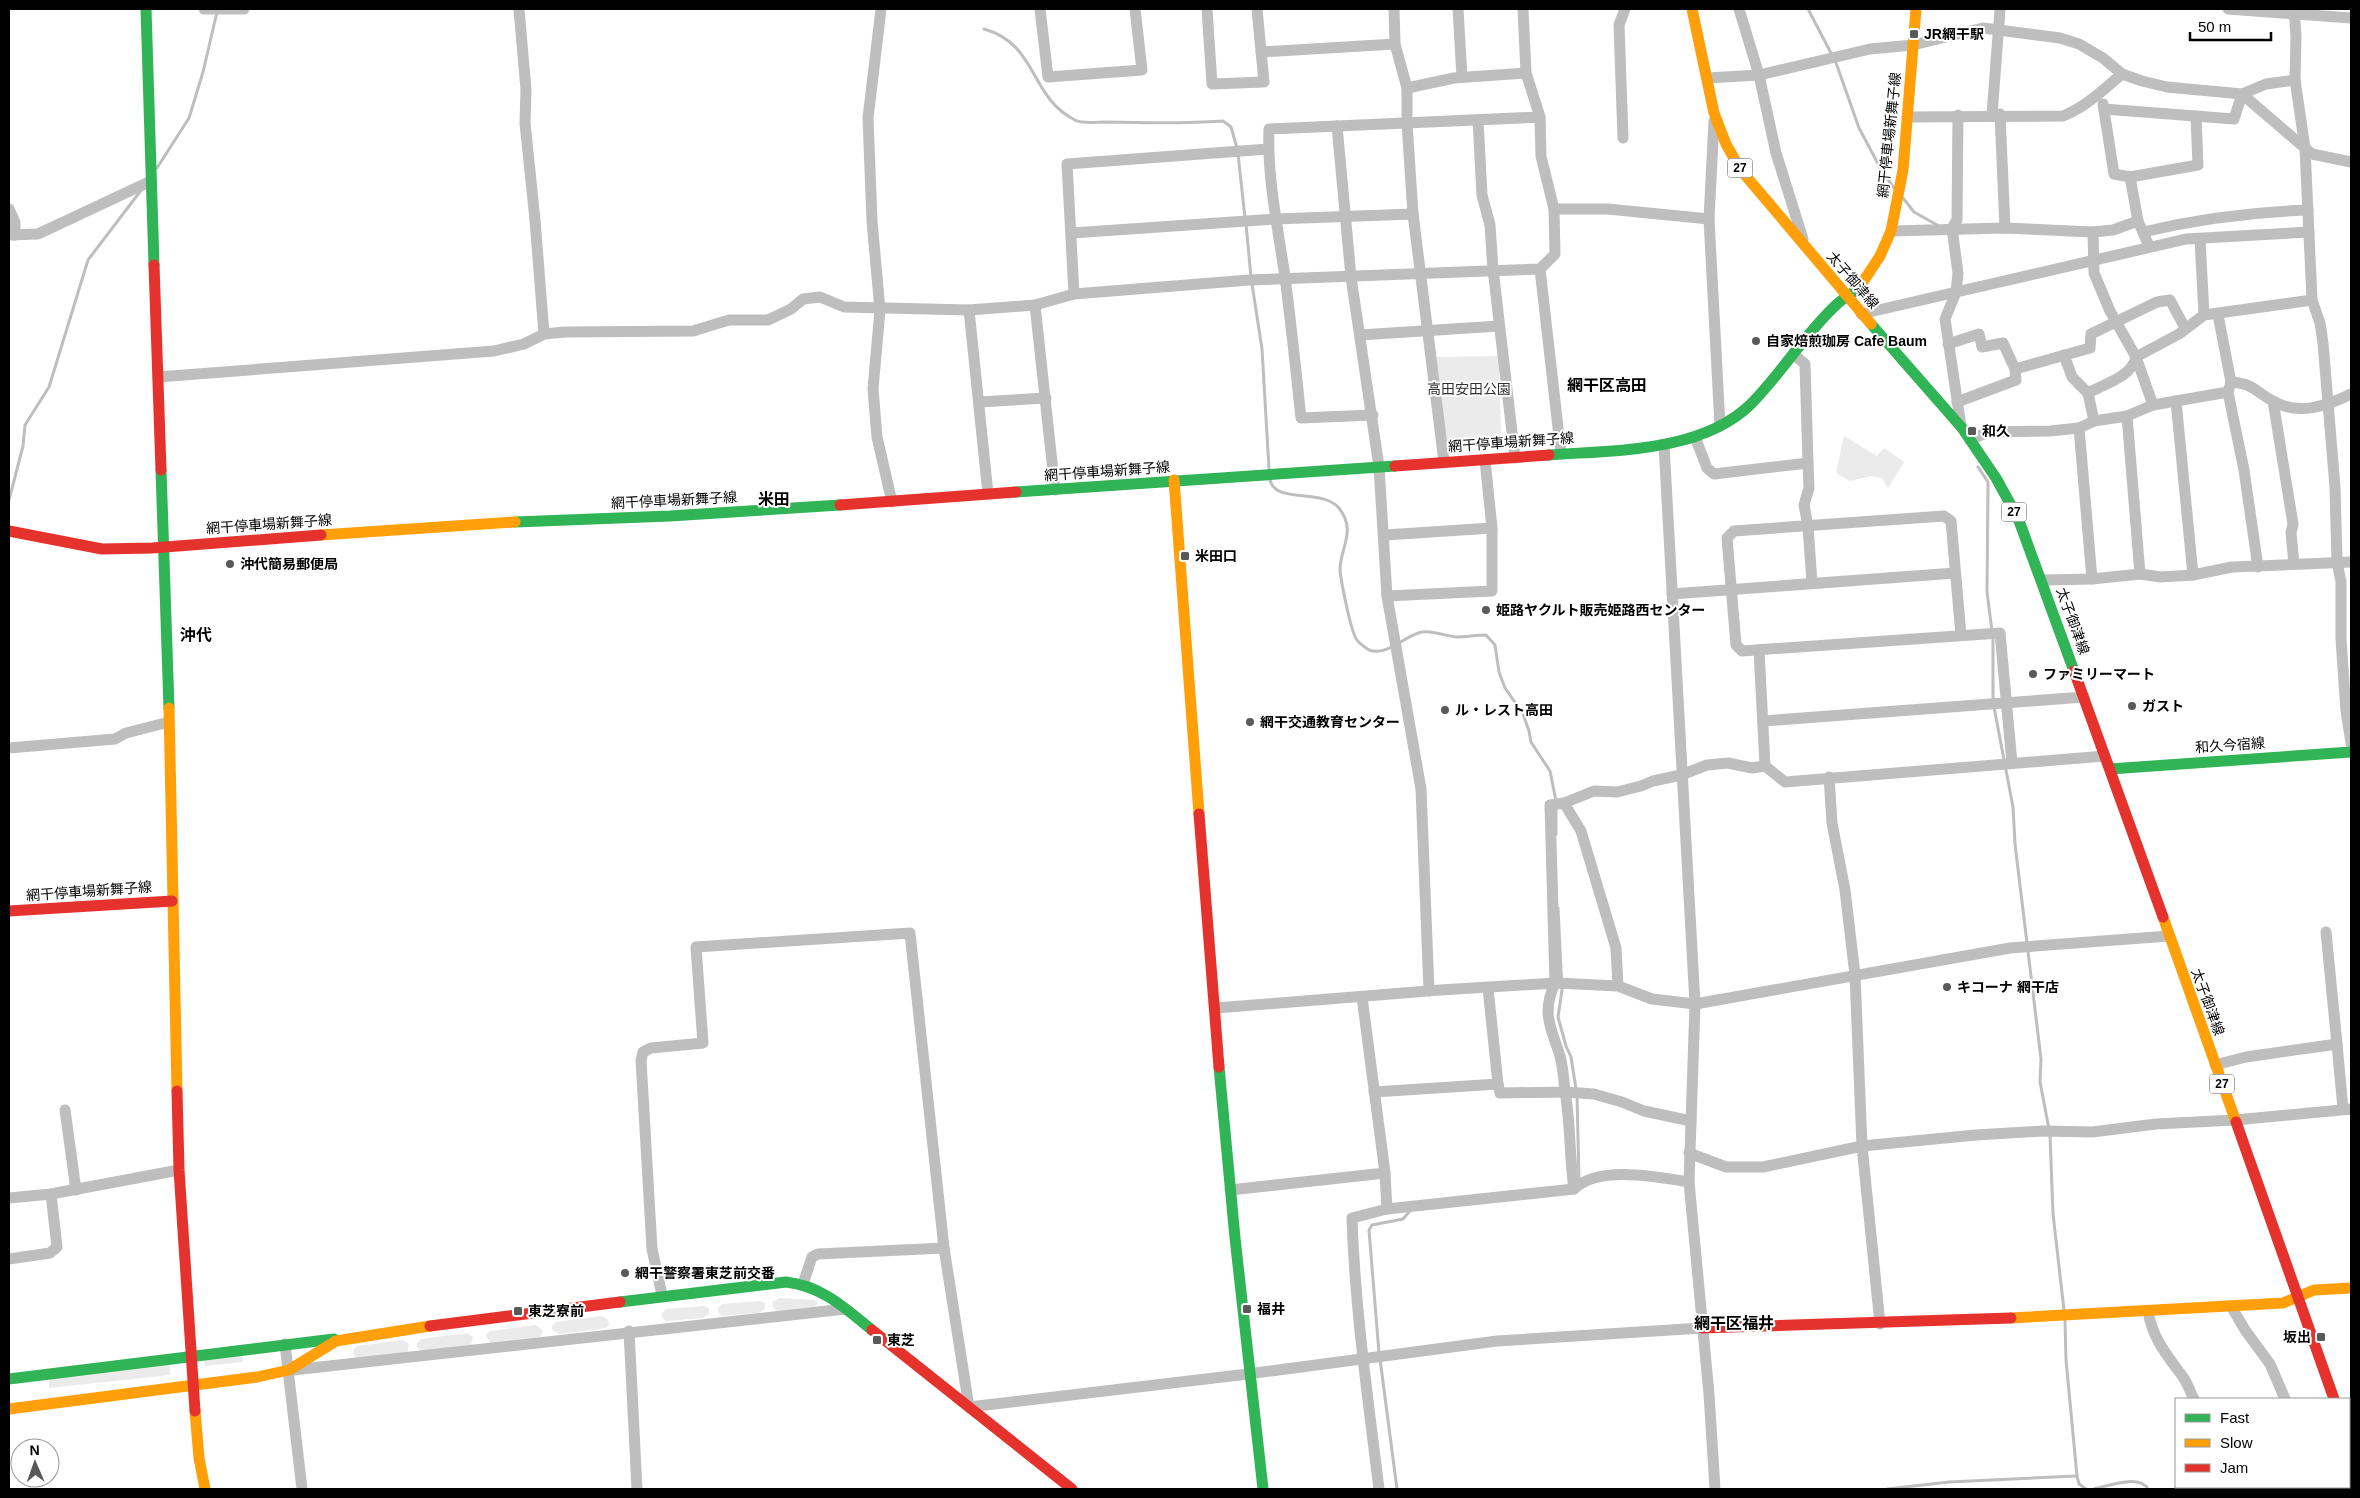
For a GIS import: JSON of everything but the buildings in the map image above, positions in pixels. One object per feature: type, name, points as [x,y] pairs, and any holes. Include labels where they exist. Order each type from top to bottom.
[{"type":"street","points":[[146,9],[169,722],[179,1170],[199,1458],[205,1489]]},
{"type":"street","points":[[204,9],[244,9]]},
{"type":"street","points":[[519,9],[526,90],[525,123],[544,334]]},
{"type":"street","points":[[881,9],[868,118],[872,221],[880,310],[873,389],[877,436],[892,502]]},
{"type":"street","points":[[1040,9],[1048,77],[1142,70],[1134,9]]},
{"type":"street","points":[[1207,9],[1212,84],[1264,82],[1257,9]]},
{"type":"street","points":[[1394,9],[1395,44],[1407,88],[1407,123],[1413,214],[1444,462]]},
{"type":"street","points":[[1458,9],[1462,77]]},
{"type":"street","points":[[158,377],[494,351],[524,344],[544,334],[590,331],[693,331],[729,320],[768,320],[790,309],[803,299],[820,297],[844,307],[880,310],[969,310],[1035,305],[1074,294],[1285,278],[1350,277],[1493,269],[1540,269],[1555,254],[1554,209],[1541,156],[1540,117],[1526,72],[1523,9]]},
{"type":"street","points":[[1623,138],[1619,25],[1625,9]]},
{"type":"street","name":"太子御津線","points":[[1692,9],[1714,113],[1726,144],[1740,169],[1861,314],[1962,428],[1996,478],[2018,518],[2110,769],[2334,1398]]},
{"type":"street","points":[[1739,9],[1760,75],[1776,153],[1805,248]]},
{"type":"street","name":"網干停車場新舞子線","points":[[9,531],[102,549],[163,547],[469,524],[670,516],[892,502],[1174,480],[1515,458],[1664,445],[1695,437],[1720,426],[1750,405],[1835,305],[1859,288],[1880,256],[1891,231],[1903,170],[1916,9]]},
{"type":"street","points":[[2000,9],[1997,30],[1996,115],[2005,228]]},
{"type":"street","points":[[2228,9],[2294,11],[2351,18]]},
{"type":"street","points":[[2294,11],[2296,36],[2295,80],[2305,148],[2312,300],[2322,336],[2335,487],[2337,562],[2341,582],[2341,639],[2346,711],[2351,743]]},
{"type":"street","points":[[1707,78],[1760,75],[1870,49],[1913,45],[1982,28],[2060,38],[2080,44],[2103,58],[2122,74],[2142,81],[2168,86],[2242,94],[2266,84],[2295,80]]},
{"type":"street","points":[[1261,52],[1395,44]]},
{"type":"street","points":[[1407,88],[1462,77],[1526,72]]},
{"type":"street","points":[[1907,117],[1958,115],[2063,116],[2074,112],[2122,74]]},
{"type":"street","points":[[2101,92],[2114,174],[2130,178],[2198,165],[2196,116]]},
{"type":"street","points":[[2104,109],[2234,119],[2242,94]]},
{"type":"street","points":[[2242,94],[2312,154],[2351,162]]},
{"type":"street","points":[[1714,113],[1709,220],[1720,426]]},
{"type":"street","points":[[1945,228],[1956,220],[1958,115]]},
{"type":"street","points":[[1372,415],[1301,418],[1268,149],[1269,128],[1540,117]]},
{"type":"street","points":[[1478,120],[1482,196],[1490,225],[1493,269],[1515,458]]},
{"type":"street","points":[[1337,126],[1350,277],[1379,467],[1388,596],[1421,789],[1429,991]]},
{"type":"street","points":[[1074,294],[1067,164],[1268,149]]},
{"type":"street","points":[[2130,178],[2140,226],[2149,246]]},
{"type":"street","points":[[9,209],[15,222],[12,235],[38,234],[151,181]]},
{"type":"street","points":[[1554,209],[1608,209],[1709,220]]},
{"type":"street","points":[[1891,231],[1945,228],[2005,228],[2093,232],[2271,211],[2308,210]]},
{"type":"street","points":[[1072,233],[1276,219],[1345,218],[1413,214]]},
{"type":"street","points":[[1945,228],[1958,273],[1950,293],[1945,319],[1962,428]]},
{"type":"street","points":[[2093,232],[2094,273],[2115,320],[2136,357],[2153,405]]},
{"type":"street","points":[[1861,314],[2186,239],[2308,232]]},
{"type":"street","points":[[2200,239],[2204,316]]},
{"type":"street","points":[[1540,269],[1561,454]]},
{"type":"street","points":[[2015,370],[2090,348],[2091,334],[2115,320],[2157,302],[2170,300],[2185,328]]},
{"type":"street","points":[[2136,357],[2179,334],[2204,316],[2312,300]]},
{"type":"street","points":[[1035,305],[1055,490]]},
{"type":"street","points":[[969,310],[988,494]]},
{"type":"street","points":[[2218,315],[2258,567]]},
{"type":"street","points":[[1360,335],[1500,326]]},
{"type":"street","points":[[1948,344],[1979,334],[1982,347],[2003,343],[2015,370],[2016,380],[1957,402]]},
{"type":"street","points":[[1793,354],[1805,364],[1809,488],[1804,505],[1808,526],[1812,583]]},
{"type":"street","points":[[2064,355],[2072,377],[2088,393],[2094,421]]},
{"type":"street","points":[[2088,393],[2130,371],[2135,364],[2136,357]]},
{"type":"street","points":[[1970,440],[1988,432],[2050,431],[2078,428],[2094,421],[2127,416],[2153,405],[2247,383],[2273,401],[2290,409],[2328,406],[2351,394]]},
{"type":"street","points":[[980,402],[1046,398]]},
{"type":"street","points":[[2176,401],[2193,575]]},
{"type":"street","points":[[2273,401],[2293,524],[2294,564]]},
{"type":"street","points":[[2127,416],[2140,574]]},
{"type":"street","points":[[2078,428],[2092,579]]},
{"type":"street","points":[[1695,437],[1707,468],[1714,474],[1808,462]]},
{"type":"street","points":[[1664,445],[1695,1004],[1689,1182],[1709,1394],[1714,1489]]},
{"type":"street","points":[[1388,596],[1492,591],[1492,528],[1485,460]]},
{"type":"street","points":[[1174,480],[1230,1190],[1248,1374],[1263,1489]]},
{"type":"street","points":[[1961,635],[1951,521],[1944,516],[1734,531],[1727,538],[1736,645],[1742,651],[2000,633],[2012,763]]},
{"type":"street","points":[[1385,535],[1492,528]]},
{"type":"street","points":[[2042,580],[2092,579],[2140,574],[2161,577],[2193,575],[2232,567],[2351,562]]},
{"type":"street","points":[[1672,594],[1955,573]]},
{"type":"street","points":[[1759,650],[1765,766]]},
{"type":"street","points":[[1763,721],[2084,697]]},
{"type":"street","points":[[9,748],[115,739],[126,733],[169,722]]},
{"type":"street","name":"和久今宿線","points":[[2110,769],[2351,752]]},
{"type":"street","points":[[1574,1189],[1570,1165],[1567,1092],[1561,1058],[1551,1032],[1547,1011],[1549,997],[1556,983],[1550,805],[1559,804],[1594,791],[1617,792],[1681,775],[1707,765],[1728,763],[1752,768],[1765,766],[1785,782],[2105,756]]},
{"type":"street","points":[[1829,778],[1832,823],[1844,890],[1855,975],[1862,1146],[1880,1324]]},
{"type":"street","points":[[1559,804],[1581,831],[1616,948],[1618,986]]},
{"type":"street","name":"網干停車場新舞子線","points":[[9,912],[172,901]]},
{"type":"street","points":[[1689,1153],[1726,1167],[1763,1167],[1862,1146],[1976,1135],[2043,1131],[2092,1132],[2156,1124],[2234,1120],[2347,1109],[2326,932]]},
{"type":"street","points":[[662,1296],[652,1249],[641,1060],[643,1052],[651,1048],[703,1043],[696,947],[910,933],[944,1248],[968,1407]]},
{"type":"street","points":[[1216,1008],[1556,983],[1618,986],[1652,999],[1695,1004],[2010,948],[2168,936]]},
{"type":"street","points":[[1488,988],[1500,1093],[1567,1092],[1584,1094],[1622,1102],[1644,1112],[1691,1121]]},
{"type":"street","points":[[1362,997],[1385,1173],[1387,1209]]},
{"type":"street","points":[[2215,1065],[2246,1057],[2338,1044]]},
{"type":"street","points":[[1374,1092],[1498,1084]]},
{"type":"street","points":[[65,1110],[76,1190]]},
{"type":"street","points":[[9,1198],[76,1190],[179,1170]]},
{"type":"street","points":[[1230,1190],[1385,1173]]},
{"type":"street","points":[[1379,1489],[1362,1359],[1354,1273],[1352,1218],[1387,1209],[1574,1189],[1582,1181],[1610,1175],[1650,1175],[1689,1182]]},
{"type":"street","points":[[9,1259],[50,1253],[57,1247],[51,1194]]},
{"type":"street","points":[[803,1284],[812,1257],[818,1254],[944,1248]]},
{"type":"street","points":[[289,1370],[336,1341],[470,1319],[786,1282],[803,1284],[828,1295],[1072,1489]]},
{"type":"street","points":[[968,1407],[1248,1374],[1497,1341],[1702,1328],[1880,1324],[2283,1303],[2314,1290],[2351,1288]]},
{"type":"street","points":[[2231,1306],[2245,1330],[2270,1364],[2285,1398]]},
{"type":"street","points":[[9,1409],[194,1386],[289,1370],[629,1331],[845,1309]]},
{"type":"street","points":[[2148,1311],[2151,1328],[2167,1358],[2185,1379],[2194,1398]]},
{"type":"street","points":[[629,1331],[637,1489]]},
{"type":"street","points":[[9,1379],[285,1344],[366,1336]]},
{"type":"street","points":[[285,1344],[302,1489]]},
{"type":"green space","name":"高田安田公園","points":[[1499,356],[1501,438],[1498,444],[1448,449],[1445,446],[1433,357]]},
{"type":"green space","points":[[1844,436],[1877,456],[1884,448],[1904,462],[1888,488],[1882,478],[1871,476],[1850,481],[1836,473]]},
{"type":"green space","points":[[780,1298],[815,1300],[818,1304],[814,1307],[777,1311],[774,1309],[772,1302]]},
{"type":"green space","points":[[760,1301],[765,1303],[765,1309],[759,1313],[722,1316],[718,1312],[718,1308],[722,1304]]},
{"type":"green space","points":[[704,1306],[709,1308],[709,1314],[703,1318],[666,1321],[662,1317],[662,1313],[666,1309]]},
{"type":"green space","points":[[602,1316],[608,1320],[609,1324],[606,1328],[560,1334],[552,1330],[552,1326],[556,1322]]},
{"type":"green space","points":[[536,1325],[543,1331],[540,1337],[490,1343],[486,1335],[490,1331]]},
{"type":"green space","points":[[467,1333],[473,1337],[471,1345],[421,1351],[417,1347],[417,1343],[421,1339]]},
{"type":"green space","points":[[403,1340],[409,1344],[407,1353],[357,1358],[354,1355],[353,1350],[357,1346]]},
{"type":"green space","points":[[242,1353],[243,1362],[205,1366],[204,1358]]},
{"type":"green space","points":[[169,1359],[170,1375],[49,1388],[48,1372]]},
{"type":"waterway","points":[[1808,9],[1832,55]]},
{"type":"waterway","points":[[157,168],[189,118],[203,72],[217,12]]},
{"type":"waterway","points":[[984,29],[1002,36],[1015,46],[1049,98],[1060,110],[1075,120],[1085,122],[1149,123],[1223,121],[1231,127],[1237,148]]},
{"type":"waterway","points":[[1835,60],[1859,128],[1883,173],[1894,188]]},
{"type":"waterway","points":[[1238,154],[1245,218]]},
{"type":"waterway","points":[[9,500],[23,446],[25,425],[49,387],[88,260],[142,189]]},
{"type":"waterway","points":[[1903,198],[1914,212],[1939,226]]},
{"type":"waterway","points":[[1246,224],[1251,277]]},
{"type":"waterway","points":[[1252,284],[1262,349],[1269,469]]},
{"type":"waterway","points":[[1978,467],[1988,482],[1987,592],[1992,631]]},
{"type":"waterway","points":[[1270,480],[1280,492],[1331,502],[1339,508],[1344,516],[1347,532],[1340,570],[1352,628],[1357,640],[1364,647],[1369,650],[1382,651],[1422,632],[1434,632],[1456,637],[1486,635],[1495,645],[1499,672],[1505,688],[1523,714],[1531,742],[1550,771],[1556,801]]},
{"type":"waterway","points":[[1993,637],[1993,701]]},
{"type":"waterway","points":[[1994,707],[2013,807],[2015,844],[2041,1059],[2040,1082],[2049,1129]]},
{"type":"waterway","points":[[1556,808],[1556,834]]},
{"type":"waterway","points":[[1558,908],[1562,990],[1558,1017],[1571,1057],[1577,1095],[1579,1181]]},
{"type":"waterway","points":[[2050,1135],[2053,1214],[2064,1310]]},
{"type":"waterway","points":[[1379,1353],[1369,1230],[1372,1225],[1403,1219],[1409,1212]]},
{"type":"waterway","points":[[2065,1321],[2066,1360],[2077,1476],[2079,1484],[2086,1489]]},
{"type":"waterway","points":[[1380,1359],[1397,1489]]},
{"type":"waterway","points":[[1887,1489],[1949,1482],[2077,1476]]},
{"type":"waterway","points":[[2094,1489],[2123,1482],[2138,1482],[2148,1489]]},
{"type":"traffic: fast","points":[[146,9],[154,265]]},
{"type":"traffic: fast","points":[[1549,455],[1628,450],[1655,446],[1707,432],[1731,420],[1751,404],[1762,392],[1824,317],[1859,288]]},
{"type":"traffic: fast","points":[[1871,324],[1962,428],[1996,478],[2018,518],[2074,671]]},
{"type":"traffic: fast","points":[[1016,492],[1395,466]]},
{"type":"traffic: fast","points":[[161,470],[169,708]]},
{"type":"traffic: fast","points":[[515,522],[670,516],[840,505]]},
{"type":"traffic: fast","points":[[2110,769],[2351,752]]},
{"type":"traffic: fast","points":[[1219,1067],[1235,1238],[1263,1489]]},
{"type":"traffic: fast","points":[[620,1302],[786,1282],[799,1284],[822,1293],[872,1330]]},
{"type":"traffic: fast","points":[[9,1379],[334,1339]]},
{"type":"traffic: slow","points":[[1692,9],[1714,113],[1726,144],[1740,169],[1871,324]]},
{"type":"traffic: slow","points":[[1859,288],[1880,256],[1891,231],[1903,170],[1916,9]]},
{"type":"traffic: slow","points":[[1174,480],[1199,814]]},
{"type":"traffic: slow","points":[[321,535],[515,522]]},
{"type":"traffic: slow","points":[[169,708],[177,1091]]},
{"type":"traffic: slow","points":[[2163,917],[2236,1122]]},
{"type":"traffic: slow","points":[[2011,1318],[2283,1303],[2314,1290],[2351,1288]]},
{"type":"traffic: slow","points":[[9,1409],[257,1377],[289,1370],[336,1341],[430,1326]]},
{"type":"traffic: slow","points":[[195,1411],[199,1458],[205,1489]]},
{"type":"traffic: jam","points":[[154,265],[161,470]]},
{"type":"traffic: jam","points":[[1395,466],[1549,455]]},
{"type":"traffic: jam","points":[[840,505],[1016,492]]},
{"type":"traffic: jam","points":[[9,531],[102,549],[152,548],[321,535]]},
{"type":"traffic: jam","points":[[2074,671],[2163,917]]},
{"type":"traffic: jam","points":[[1199,814],[1219,1067]]},
{"type":"traffic: jam","points":[[9,911],[172,901]]},
{"type":"traffic: jam","points":[[177,1091],[179,1170],[195,1411]]},
{"type":"traffic: jam","points":[[2236,1122],[2334,1398]]},
{"type":"traffic: jam","points":[[430,1326],[620,1302]]},
{"type":"traffic: jam","points":[[1702,1328],[2011,1318]]},
{"type":"traffic: jam","points":[[872,1330],[1072,1489]]},
{"type":"place","name":"JR網干駅","points":[[1914,34]]},
{"type":"place","name":"自家焙煎珈房 Cafe Baum","points":[[1756,341]]},
{"type":"place","name":"和久","points":[[1972,431]]},
{"type":"place","name":"米田口","points":[[1185,556]]},
{"type":"place","name":"沖代簡易郵便局","points":[[230,564]]},
{"type":"place","name":"姫路ヤクルト販売姫路西センター","points":[[1486,610]]},
{"type":"place","name":"ファミリーマート","points":[[2033,674]]},
{"type":"place","name":"ガスト","points":[[2132,706]]},
{"type":"place","name":"ル・レスト高田","points":[[1445,710]]},
{"type":"place","name":"網干交通教育センター","points":[[1250,722]]},
{"type":"place","name":"キコーナ 網干店","points":[[1947,987]]},
{"type":"place","name":"網干警察署東芝前交番","points":[[625,1273]]},
{"type":"place","name":"福井","points":[[1247,1309]]},
{"type":"place","name":"東芝寮前","points":[[518,1311]]},
{"type":"place","name":"坂出","points":[[2321,1337]]},
{"type":"place","name":"東芝","points":[[877,1340]]},
{"type":"district","name":"網干区高田","points":[[1607,385]]},
{"type":"district","name":"米田","points":[[774,499]]},
{"type":"district","name":"沖代","points":[[196,635]]},
{"type":"district","name":"網干区福井","points":[[1734,1323]]}]
